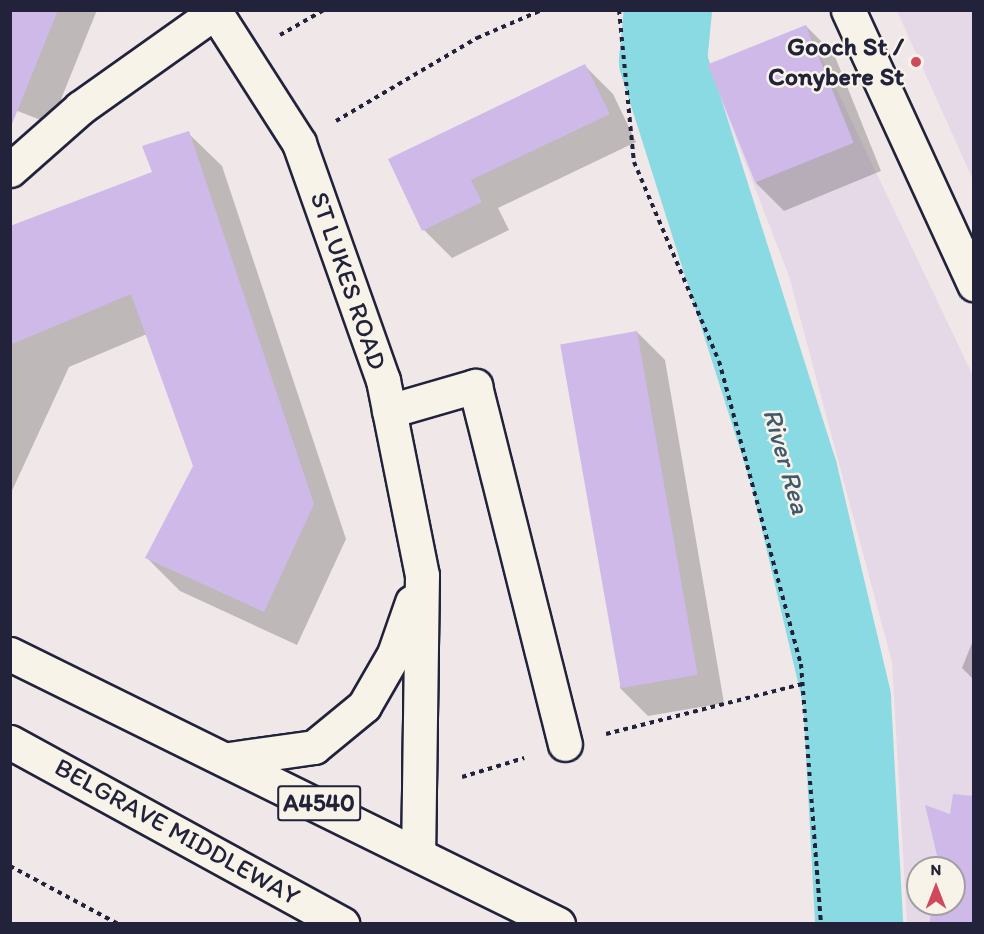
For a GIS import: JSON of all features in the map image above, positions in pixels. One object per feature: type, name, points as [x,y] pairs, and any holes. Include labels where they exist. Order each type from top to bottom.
[{"type":"main road","points":[[848,10],[974,284]]},
{"type":"main road","name":"ST LUKES ROAD","points":[[215,11],[246,56],[299,143],[383,380],[422,575],[418,852]]},
{"type":"main road","points":[[10,170],[80,108],[215,11]]},
{"type":"main road","points":[[389,411],[475,386],[565,744]]},
{"type":"main road","points":[[229,759],[314,747],[364,706],[394,654],[422,575]]},
{"type":"main road","points":[[10,634],[76,687]]},
{"type":"main road","name":"A4540","points":[[10,654],[418,852],[558,924]]},
{"type":"main road","name":"BELGRAVE MIDDLEWAY","points":[[10,742],[343,924]]},
{"type":"main road","points":[[10,751],[107,793]]},
{"type":"path","points":[[246,56],[324,10]]},
{"type":"path","points":[[299,143],[477,38],[542,10]]},
{"type":"path","points":[[619,10],[634,162],[719,361],[801,664],[821,924]]},
{"type":"path","points":[[10,866],[118,924]]},
{"type":"shaded area","points":[[897,11],[973,11],[973,180]]},
{"type":"shaded area","points":[[806,25],[973,376],[973,923],[907,923],[907,916],[966,916],[966,856],[906,856],[906,906],[892,662],[789,276],[707,64]]},
{"type":"building","points":[[10,10],[58,10],[12,124],[10,124]]},
{"type":"building","points":[[806,25],[854,143],[755,182],[708,65]]},
{"type":"building","points":[[585,64],[610,114],[471,180],[482,202],[422,231],[388,159]]},
{"type":"building","points":[[189,131],[314,504],[264,612],[145,558],[193,466],[131,294],[10,345],[10,226],[152,172],[142,146]]},
{"type":"building","points":[[637,331],[698,675],[621,688],[560,345]]},
{"type":"building","points":[[953,794],[974,796],[974,924],[929,924],[931,916],[966,916],[966,856],[937,856],[925,805],[950,814]]},
{"type":"waterway","name":"River Rea","points":[[668,10],[663,61],[794,474],[847,699],[859,924]]},
{"type":"place","name":"Gooch St / Conybere St","points":[[916,62]]}]
